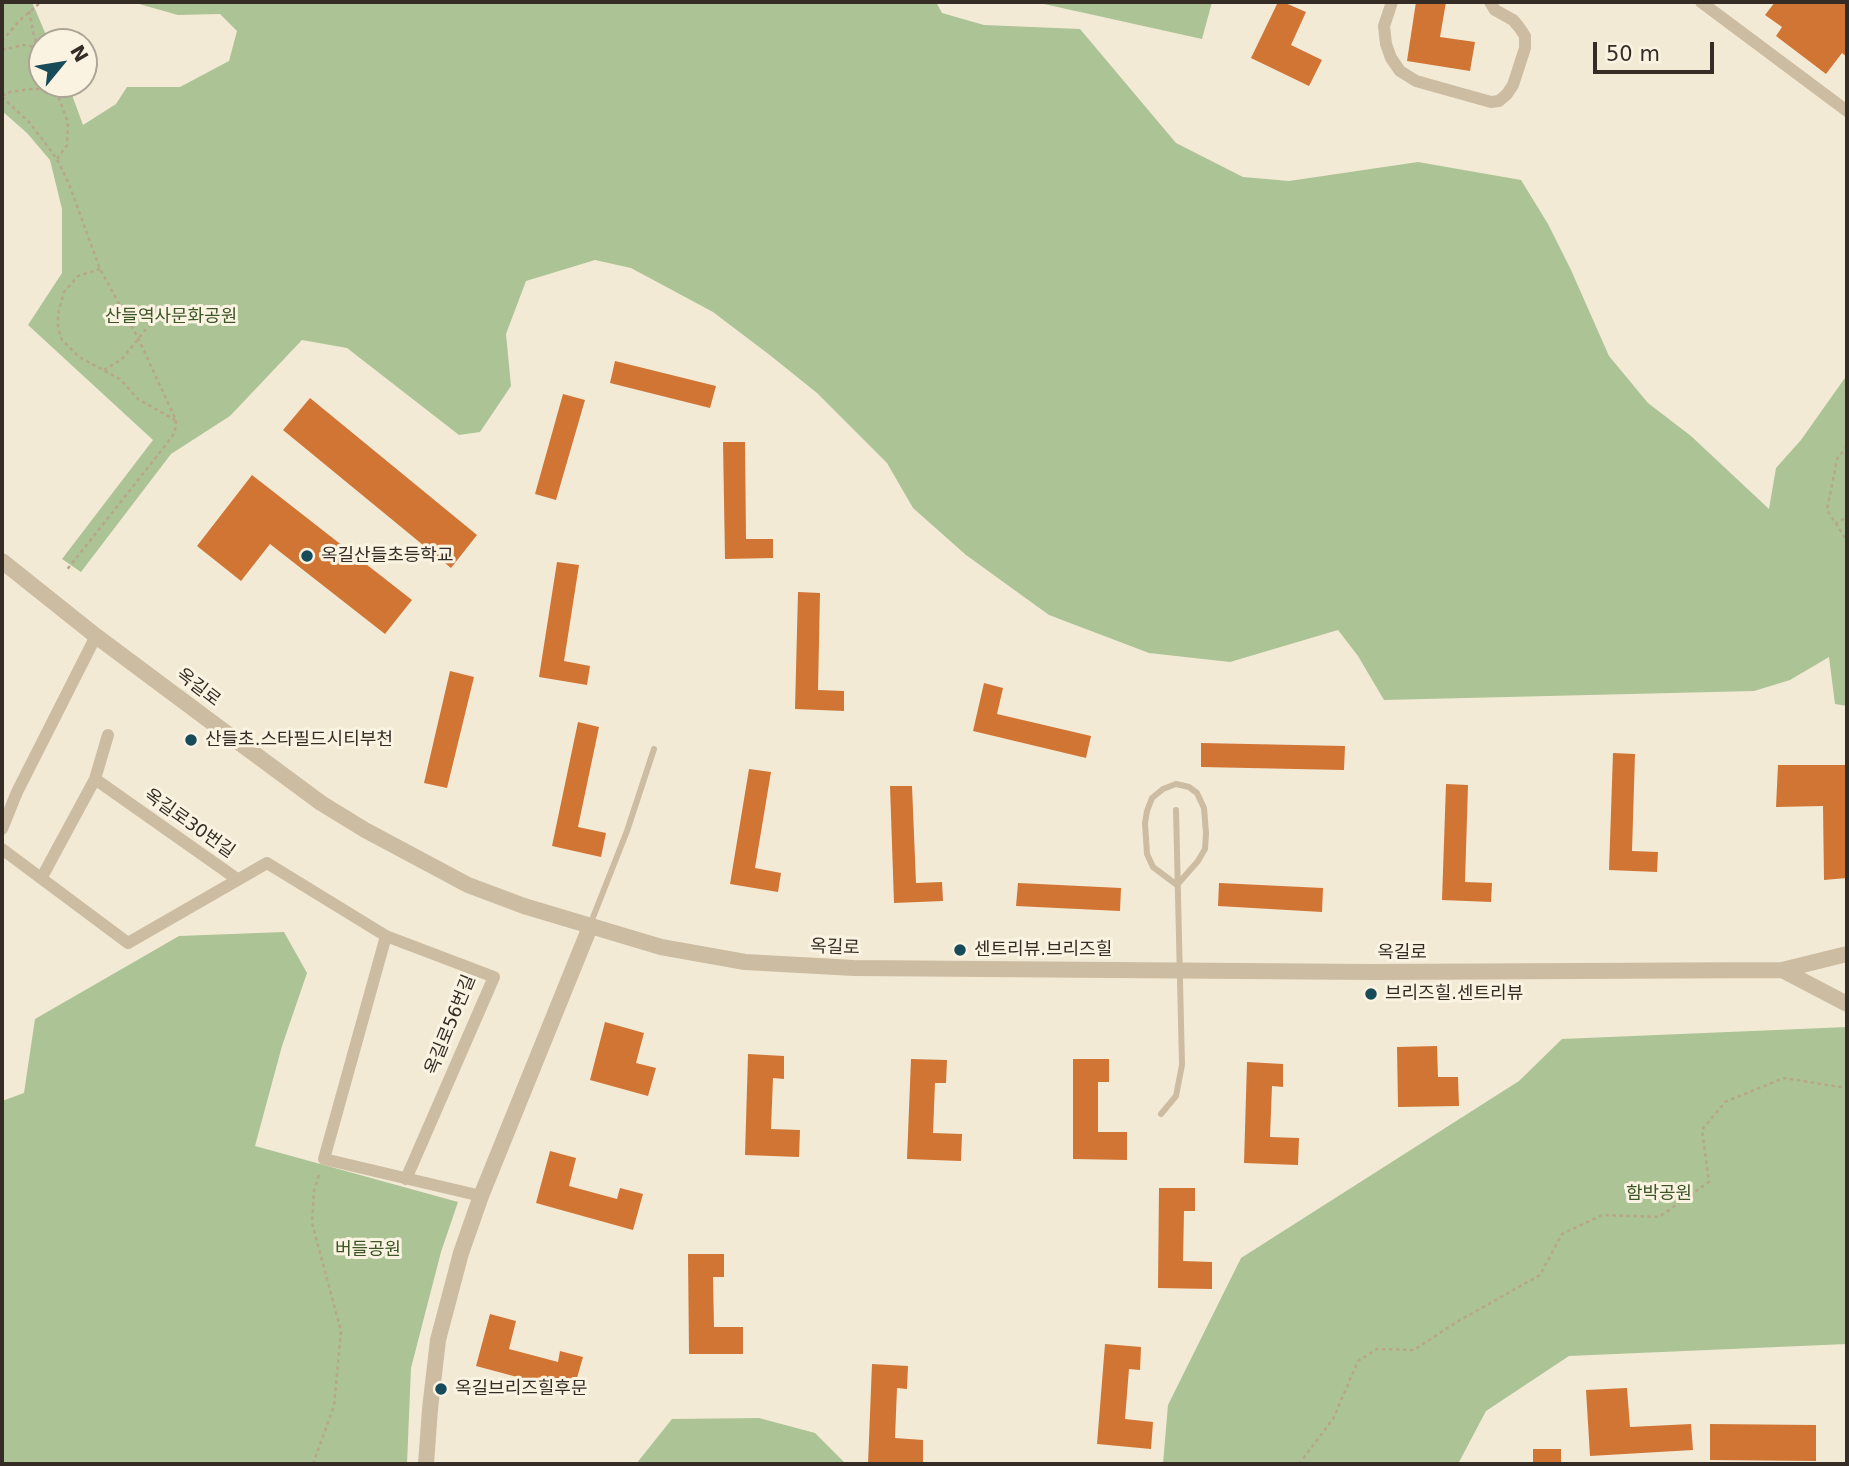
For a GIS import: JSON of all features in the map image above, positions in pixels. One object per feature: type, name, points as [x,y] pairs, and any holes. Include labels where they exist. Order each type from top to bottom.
[{"type":"street","points":[[1392,2],[1384,26],[1385,35],[1391,58],[1400,71],[1416,81],[1490,102],[1499,101],[1507,94],[1525,48],[1525,36],[1513,20],[1495,10],[1490,2]]},
{"type":"street","points":[[1700,2],[1847,111]]},
{"type":"street","name":"옥길로","points":[[2,561],[96,636],[321,803],[365,831],[468,885],[524,906],[661,947],[745,962],[853,968],[1179,971],[1782,971],[1847,954]]},
{"type":"street","points":[[2,829],[17,792],[96,636]]},
{"type":"street","points":[[42,877],[94,779],[108,735]]},
{"type":"street","name":"옥길로30번길","points":[[2,849],[128,943],[237,879],[94,779]]},
{"type":"street","points":[[237,879],[267,863],[386,936],[324,1159],[481,1196]]},
{"type":"street","points":[[426,1464],[438,1340],[461,1253],[481,1196],[590,927]]},
{"type":"street","name":"옥길로56번길","points":[[386,936],[494,977],[406,1179]]},
{"type":"street","name":"옥길로","points":[[1782,971],[1847,1004]]},
{"type":"lane","points":[[590,927],[627,831],[654,749]]},
{"type":"lane","points":[[1176,785],[1197,793],[1204,808],[1206,833],[1205,849],[1177,885],[1153,867],[1147,854],[1145,823],[1152,798],[1163,789],[1176,785]]},
{"type":"lane","points":[[1161,1114],[1176,1096],[1181,1079],[1177,810]]},
{"type":"path","points":[[2,41],[29,11],[41,2]]},
{"type":"path","points":[[29,11],[33,28]]},
{"type":"path","points":[[2,50],[28,46]]},
{"type":"path","points":[[28,89],[10,92],[2,97],[30,124],[57,159],[100,269],[138,338],[176,420],[175,432],[168,442],[66,571]]},
{"type":"path","points":[[57,159],[68,136],[68,123],[61,98]]},
{"type":"path","points":[[100,269],[86,272],[70,284],[61,302],[58,327],[62,340],[87,362],[120,379],[138,399],[176,420]]},
{"type":"path","points":[[104,370],[122,359],[146,328],[163,315]]},
{"type":"path","points":[[1847,446],[1837,460],[1827,510],[1847,541]]},
{"type":"path","points":[[1835,524],[1847,517]]},
{"type":"path","points":[[1299,1464],[1334,1419],[1358,1361],[1377,1349],[1415,1350],[1455,1323],[1540,1275],[1562,1234],[1602,1215],[1659,1217],[1709,1182],[1702,1130],[1725,1102],[1784,1078],[1840,1087],[1847,1085]]},
{"type":"path","points":[[313,1464],[334,1406],[341,1331],[313,1223],[314,1191],[324,1159]]},
{"type":"green space","name":"산들역사문화공원","points":[[2,2],[32,2],[43,28],[28,28],[28,98],[73,98],[83,125],[116,104],[127,87],[180,87],[229,61],[237,31],[220,14],[178,15],[132,2],[936,2],[942,13],[984,25],[1080,29],[1176,143],[1243,177],[1289,181],[1418,162],[1521,180],[1548,224],[1571,270],[1609,356],[1648,403],[1691,436],[1769,509],[1776,468],[1801,440],[1847,375],[1847,706],[1835,704],[1829,657],[1790,680],[1754,691],[1384,700],[1358,656],[1338,630],[1230,662],[1149,653],[1049,615],[966,555],[913,508],[887,463],[817,393],[771,356],[713,312],[631,268],[595,260],[526,281],[506,334],[511,386],[480,432],[459,435],[347,348],[302,340],[230,416],[171,454],[81,572],[62,559],[153,440],[28,325],[62,273],[62,209],[50,160],[27,133],[2,111]]},
{"type":"green space","points":[[1035,2],[1212,2],[1202,39]]},
{"type":"green space","name":"버들공원","points":[[284,932],[307,973],[282,1046],[255,1146],[458,1202],[441,1252],[411,1368],[407,1464],[2,1464],[2,1101],[24,1093],[35,1019],[179,936]]},
{"type":"green space","name":"함박공원","points":[[1847,1027],[1847,1344],[1569,1356],[1486,1411],[1458,1464],[1163,1464],[1168,1405],[1241,1258],[1519,1081],[1562,1039]]},
{"type":"green space","points":[[759,1418],[815,1433],[846,1464],[636,1464],[672,1419]]},
{"type":"building","points":[[1278,2],[1306,12],[1291,45],[1322,60],[1309,86],[1251,58]]},
{"type":"building","points":[[1416,2],[1446,2],[1440,37],[1475,42],[1470,71],[1407,61]]},
{"type":"building","points":[[1775,2],[1847,2],[1847,57],[1842,53],[1826,74],[1776,36],[1782,27],[1765,15]]},
{"type":"building","points":[[615,361],[716,386],[710,408],[610,383]]},
{"type":"building","points":[[563,394],[585,400],[556,500],[535,494]]},
{"type":"building","points":[[310,398],[477,535],[451,568],[283,430]]},
{"type":"building","points":[[723,442],[745,442],[746,539],[773,539],[773,558],[725,559]]},
{"type":"building","points":[[252,475],[412,600],[385,634],[270,544],[241,581],[197,546]]},
{"type":"building","points":[[557,562],[579,565],[564,661],[590,666],[587,685],[539,677]]},
{"type":"building","points":[[798,592],[820,593],[818,690],[844,691],[844,711],[795,709]]},
{"type":"building","points":[[450,671],[474,677],[447,788],[424,783]]},
{"type":"building","points":[[984,683],[1003,688],[997,714],[1091,736],[1086,758],[973,731]]},
{"type":"building","points":[[578,722],[599,727],[578,827],[606,833],[601,857],[552,846]]},
{"type":"building","points":[[1201,743],[1345,746],[1344,770],[1201,767]]},
{"type":"building","points":[[1613,753],[1635,754],[1632,851],[1658,852],[1657,872],[1609,870]]},
{"type":"building","points":[[1778,765],[1847,765],[1847,878],[1824,880],[1823,806],[1776,807]]},
{"type":"building","points":[[749,769],[771,772],[755,868],[781,873],[778,892],[730,884]]},
{"type":"building","points":[[1446,784],[1468,785],[1465,882],[1492,883],[1491,902],[1442,900]]},
{"type":"building","points":[[890,786],[912,786],[916,883],[942,882],[943,901],[894,903]]},
{"type":"building","points":[[1018,883],[1121,888],[1120,911],[1016,906]]},
{"type":"building","points":[[1219,883],[1323,888],[1322,912],[1218,906]]},
{"type":"building","points":[[605,1022],[644,1033],[636,1063],[656,1068],[648,1096],[590,1080]]},
{"type":"building","points":[[1437,1046],[1438,1077],[1458,1077],[1459,1106],[1398,1107],[1397,1047]]},
{"type":"building","points":[[748,1054],[784,1056],[784,1079],[773,1078],[771,1129],[800,1130],[799,1157],[745,1155]]},
{"type":"building","points":[[911,1059],[947,1060],[946,1083],[935,1083],[933,1133],[962,1134],[961,1161],[907,1159]]},
{"type":"building","points":[[1073,1059],[1109,1059],[1109,1082],[1098,1082],[1098,1132],[1127,1132],[1127,1160],[1073,1159]]},
{"type":"building","points":[[1247,1062],[1283,1064],[1283,1087],[1272,1086],[1270,1137],[1299,1138],[1298,1165],[1244,1163]]},
{"type":"building","points":[[550,1151],[576,1158],[569,1186],[617,1199],[620,1188],[643,1194],[633,1230],[536,1203]]},
{"type":"building","points":[[1159,1188],[1195,1188],[1195,1211],[1184,1211],[1183,1261],[1212,1262],[1212,1289],[1158,1288]]},
{"type":"building","points":[[688,1254],[724,1254],[724,1277],[713,1277],[714,1327],[743,1327],[743,1354],[689,1354]]},
{"type":"building","points":[[490,1314],[516,1321],[509,1349],[558,1362],[560,1351],[583,1357],[573,1392],[476,1366]]},
{"type":"building","points":[[1105,1344],[1141,1347],[1140,1370],[1129,1369],[1125,1419],[1153,1422],[1151,1449],[1097,1444]]},
{"type":"building","points":[[872,1364],[908,1366],[907,1389],[897,1388],[895,1438],[923,1440],[923,1464],[868,1464]]},
{"type":"building","points":[[1627,1388],[1630,1427],[1691,1424],[1693,1450],[1590,1456],[1586,1390]]},
{"type":"building","points":[[1710,1424],[1816,1425],[1816,1461],[1710,1460]]},
{"type":"building","points":[[1533,1449],[1561,1449],[1561,1464],[1533,1464]]},
{"type":"place","name":"옥길산들초등학교","points":[[307,556]]},
{"type":"place","name":"산들초.스타필드시티부천","points":[[191,740]]},
{"type":"place","name":"센트리뷰.브리즈힐","points":[[960,950]]},
{"type":"place","name":"브리즈힐.센트리뷰","points":[[1371,994]]},
{"type":"place","name":"옥길브리즈힐후문","points":[[441,1389]]}]
